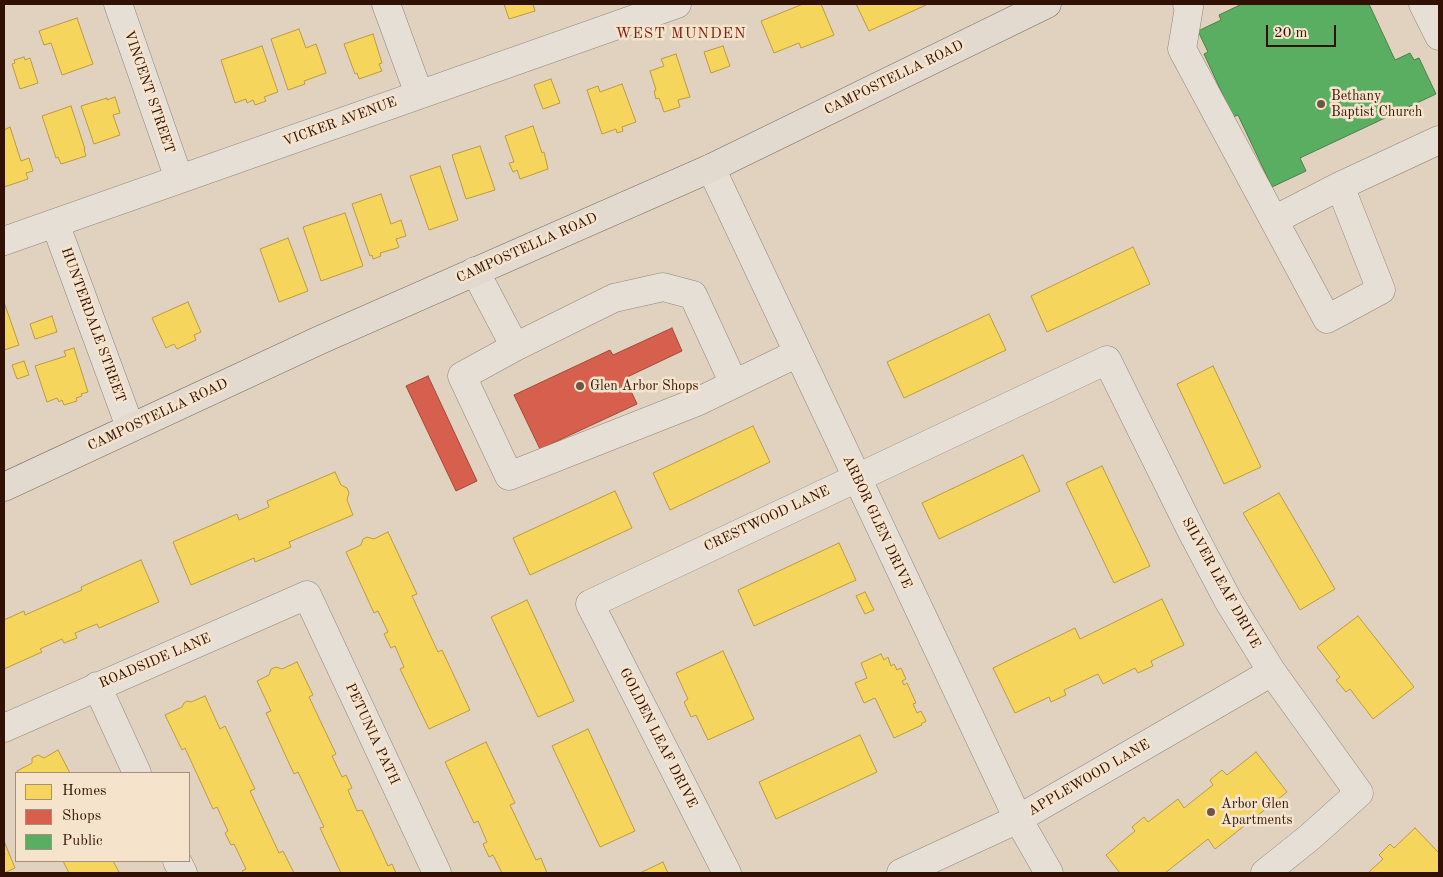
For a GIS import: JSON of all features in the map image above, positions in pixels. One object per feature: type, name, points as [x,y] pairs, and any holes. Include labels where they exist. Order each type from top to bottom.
[{"type":"main road","name":"CAMPOSTELLA ROAD","points":[[4,487],[320,340],[711,168],[1047,4]]},
{"type":"street","name":"VINCENT STREET","points":[[118,4],[179,180]]},
{"type":"street","points":[[386,4],[419,94]]},
{"type":"street","points":[[1187,4],[1189,7],[1182,49],[1327,319],[1381,290],[1340,186]]},
{"type":"street","points":[[1423,4],[1439,36]]},
{"type":"street","name":"VICKER AVENUE","points":[[4,241],[668,5]]},
{"type":"street","points":[[1274,220],[1340,186],[1439,140]]},
{"type":"street","name":"ARBOR GLEN DRIVE","points":[[711,168],[1018,819],[1049,873]]},
{"type":"street","name":"HUNTERDALE STREET","points":[[56,223],[130,427]]},
{"type":"street","points":[[475,272],[515,347]]},
{"type":"street","points":[[734,384],[693,295],[663,287],[614,298],[515,347],[462,376],[509,476],[699,401],[798,353]]},
{"type":"street","name":"CRESTWOOD LANE","points":[[590,604],[1107,360]]},
{"type":"street","name":"SILVER LEAF DRIVE","points":[[1107,360],[1191,530],[1229,602],[1272,672],[1359,792],[1310,837],[1265,873]]},
{"type":"street","name":"ROADSIDE LANE","points":[[4,728],[307,595]]},
{"type":"street","name":"PETUNIA PATH","points":[[307,595],[437,873]]},
{"type":"street","name":"GOLDEN LEAF DRIVE","points":[[590,604],[727,873]]},
{"type":"street","name":"APPLEWOOD LANE","points":[[902,873],[1018,819],[1272,672]]},
{"type":"street","points":[[97,686],[137,772]]},
{"type":"building: Homes","points":[[504,4],[533,4],[535,11],[509,19]]},
{"type":"building: Homes","points":[[803,4],[821,4],[834,35],[801,48],[799,43],[774,53],[761,21]]},
{"type":"building: Homes","points":[[856,4],[925,4],[926,5],[869,31]]},
{"type":"building: Homes","points":[[77,18],[93,64],[62,75],[51,43],[44,45],[39,31]]},
{"type":"building: Homes","points":[[299,29],[306,48],[316,44],[326,73],[304,81],[305,84],[288,90],[271,39]]},
{"type":"building: Homes","points":[[373,34],[382,63],[379,64],[382,71],[359,79],[357,73],[355,74],[344,44]]},
{"type":"building: Homes","points":[[262,46],[278,92],[264,97],[266,101],[255,105],[253,100],[247,103],[246,99],[235,103],[221,60]]},
{"type":"building: Homes","points":[[723,46],[730,66],[711,73],[704,52]]},
{"type":"building: Homes","points":[[676,54],[690,97],[678,100],[680,107],[664,112],[659,98],[656,99],[654,91],[656,90],[650,71],[664,66],[661,59]]},
{"type":"building: Homes","points":[[24,57],[25,60],[30,58],[38,83],[20,89],[12,64],[15,63],[14,60]]},
{"type":"building: Homes","points":[[551,79],[560,103],[543,109],[534,85]]},
{"type":"building: Homes","points":[[622,84],[636,122],[622,127],[623,131],[617,133],[616,129],[602,134],[587,90],[598,86],[600,92]]},
{"type":"building: Homes","points":[[115,97],[120,113],[113,115],[120,135],[94,144],[81,106]]},
{"type":"building: Homes","points":[[71,106],[86,156],[61,164],[58,157],[56,158],[42,116]]},
{"type":"building: Homes","points":[[533,126],[542,153],[544,152],[548,169],[520,179],[517,170],[513,172],[509,163],[514,162],[505,136]]},
{"type":"building: Homes","points":[[10,127],[21,161],[29,158],[33,171],[26,173],[28,179],[4,187],[4,130]]},
{"type":"building: Homes","points":[[480,146],[495,190],[466,199],[452,155]]},
{"type":"building: Homes","points":[[440,166],[458,220],[429,230],[410,176]]},
{"type":"building: Homes","points":[[381,194],[391,224],[401,220],[406,236],[396,239],[399,247],[380,253],[381,256],[373,259],[372,255],[370,256],[352,204]]},
{"type":"building: Homes","points":[[345,213],[363,266],[321,281],[303,227]]},
{"type":"building: Homes","points":[[288,238],[308,291],[279,302],[260,249]]},
{"type":"building: Homes","points":[[1133,247],[1150,284],[1047,332],[1031,296]]},
{"type":"building: Homes","points":[[4,302],[19,345],[4,350]]},
{"type":"building: Homes","points":[[188,302],[201,332],[194,335],[196,340],[177,349],[174,344],[166,348],[152,318]]},
{"type":"building: Homes","points":[[989,314],[1006,350],[904,398],[887,362]]},
{"type":"building: Homes","points":[[52,316],[57,332],[35,339],[30,324]]},
{"type":"building: Homes","points":[[74,348],[88,392],[76,398],[77,401],[64,405],[62,400],[59,402],[57,398],[47,402],[35,366],[66,356],[64,351]]},
{"type":"building: Homes","points":[[24,361],[29,375],[17,379],[12,365]]},
{"type":"building: Homes","points":[[1213,366],[1261,467],[1224,484],[1177,384]]},
{"type":"building: Homes","points":[[753,426],[770,462],[670,510],[653,473]]},
{"type":"building: Homes","points":[[1023,455],[1040,491],[939,539],[922,503]]},
{"type":"building: Homes","points":[[1102,466],[1150,566],[1114,583],[1066,483]]},
{"type":"building: Homes","points":[[335,472],[341,485],[347,488],[349,493],[347,500],[353,515],[289,542],[291,547],[255,562],[254,558],[191,585],[173,542],[237,514],[239,520],[269,507],[267,501]]},
{"type":"building: Homes","points":[[615,491],[632,528],[530,575],[513,538]]},
{"type":"building: Homes","points":[[1279,493],[1335,589],[1300,610],[1243,513]]},
{"type":"building: Homes","points":[[388,532],[417,594],[412,596],[438,652],[442,650],[470,710],[429,729],[400,669],[404,667],[395,646],[391,648],[384,634],[388,632],[378,611],[374,613],[346,552],[361,545],[363,539],[367,537],[374,539]]},
{"type":"building: Homes","points":[[839,543],[856,580],[754,626],[738,590]]},
{"type":"building: Homes","points":[[141,560],[159,602],[99,628],[97,624],[75,633],[77,638],[64,643],[62,639],[40,649],[42,652],[4,669],[4,620],[24,611],[25,615],[82,590],[81,587]]},
{"type":"building: Homes","points":[[865,592],[874,610],[865,614],[856,596]]},
{"type":"building: Homes","points":[[1162,599],[1184,645],[1151,661],[1153,666],[1138,673],[1135,668],[1103,684],[1098,674],[1064,690],[1066,695],[1051,702],[1049,697],[1015,713],[993,668],[1075,628],[1080,639]]},
{"type":"building: Homes","points":[[527,600],[574,701],[538,717],[491,617]]},
{"type":"building: Homes","points":[[1358,616],[1414,687],[1373,719],[1350,689],[1346,692],[1336,680],[1340,677],[1317,647]]},
{"type":"building: Homes","points":[[723,651],[754,719],[708,740],[696,715],[691,717],[684,702],[688,699],[676,673]]},
{"type":"building: Homes","points":[[881,654],[884,660],[888,657],[891,666],[894,664],[897,670],[901,668],[906,679],[902,681],[904,685],[907,683],[916,703],[913,704],[917,713],[921,711],[926,721],[922,725],[894,738],[875,698],[864,703],[855,683],[867,678],[861,663]]},
{"type":"building: Homes","points":[[297,662],[313,695],[309,697],[336,754],[332,756],[342,777],[346,775],[352,788],[348,790],[357,811],[362,810],[388,866],[392,864],[396,873],[341,873],[320,828],[324,827],[298,772],[294,774],[266,713],[271,711],[257,681],[269,675],[271,669],[276,667],[282,669]]},
{"type":"building: Homes","points":[[205,696],[220,729],[225,726],[255,789],[250,791],[279,853],[283,851],[294,873],[244,873],[242,871],[246,869],[234,844],[231,845],[225,833],[228,831],[217,807],[213,809],[185,748],[182,750],[165,715],[182,707],[187,701],[191,702]]},
{"type":"building: Homes","points":[[588,729],[635,831],[600,847],[552,746]]},
{"type":"building: Homes","points":[[860,735],[877,772],[776,819],[759,782]]},
{"type":"building: Homes","points":[[486,742],[515,803],[510,805],[536,860],[541,858],[547,873],[502,873],[493,855],[489,857],[483,844],[487,842],[478,821],[474,823],[445,762]]},
{"type":"building: Homes","points":[[58,750],[69,772],[18,772],[32,763],[32,758],[38,755],[44,758]]},
{"type":"building: Homes","name":"Arbor Glen Apartments","points":[[1256,752],[1287,792],[1215,849],[1208,839],[1165,873],[1120,873],[1106,855],[1135,831],[1132,827],[1144,817],[1148,822],[1178,799],[1184,808],[1213,785],[1210,780],[1222,770],[1227,775]]},
{"type":"building: Homes","points":[[1415,828],[1439,853],[1439,873],[1368,873],[1383,859],[1379,855],[1390,844],[1394,848]]},
{"type":"building: Homes","points":[[4,841],[15,868],[4,873]]},
{"type":"building: Homes","points":[[64,862],[114,862],[119,872],[115,873],[69,873]]},
{"type":"building: Homes","points":[[663,862],[668,873],[640,873]]},
{"type":"building: Shops","name":"Glen Arbor Shops","points":[[672,328],[682,351],[625,378],[637,404],[540,449],[514,395],[610,350],[613,355]]},
{"type":"building: Shops","points":[[428,376],[477,481],[456,491],[406,386]]},
{"type":"building: Public","name":"Bethany Baptist Church","points":[[1242,4],[1369,4],[1395,60],[1410,53],[1414,60],[1419,58],[1436,94],[1300,158],[1306,171],[1272,187],[1238,115],[1233,117],[1204,54],[1208,52],[1198,31],[1221,20],[1219,15]]},
{"type":"place","name":"Bethany Baptist Church","points":[[1321,104]]},
{"type":"place","name":"Glen Arbor Shops","points":[[580,386]]},
{"type":"place","name":"Arbor Glen Apartments","points":[[1211,812]]},
{"type":"district","name":"WEST MUNDEN","points":[[681,34]]}]
